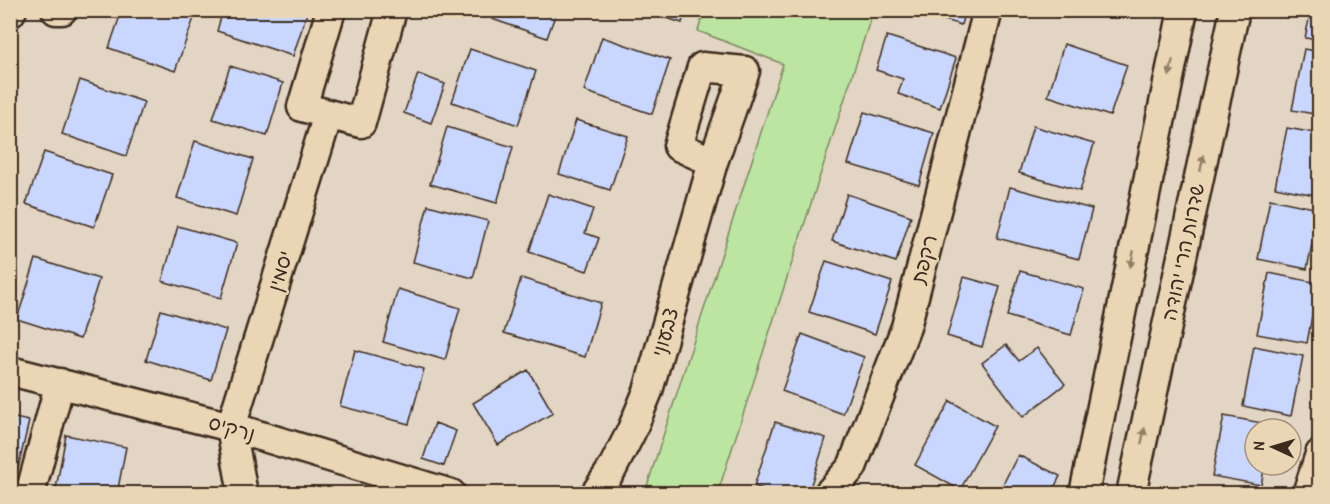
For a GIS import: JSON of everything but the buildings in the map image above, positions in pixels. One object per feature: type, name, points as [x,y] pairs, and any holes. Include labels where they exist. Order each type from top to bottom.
[{"type":"street","points":[[56,10],[62,10]]},
{"type":"street","points":[[331,10],[302,107],[361,123],[392,10]]},
{"type":"street","name":"רקפת","points":[[828,494],[852,467],[906,327],[988,10]]},
{"type":"street","points":[[1084,494],[1183,10]]},
{"type":"street","name":"שדרות הרי יהודה","points":[[1131,494],[1235,10]]},
{"type":"street","name":"יסמין","points":[[231,427],[328,114]]},
{"type":"street","name":"צבעוני","points":[[595,494],[612,469],[648,391],[713,162]]},
{"type":"street","name":"נרקיס","points":[[10,371],[231,427],[451,494]]},
{"type":"street","points":[[30,494],[60,383]]},
{"type":"street","points":[[231,427],[243,494]]},
{"type":"street","points":[[1307,494],[1320,454]]},
{"type":"green space","points":[[704,11],[873,11],[719,489],[647,486],[783,64],[698,31]]}]
